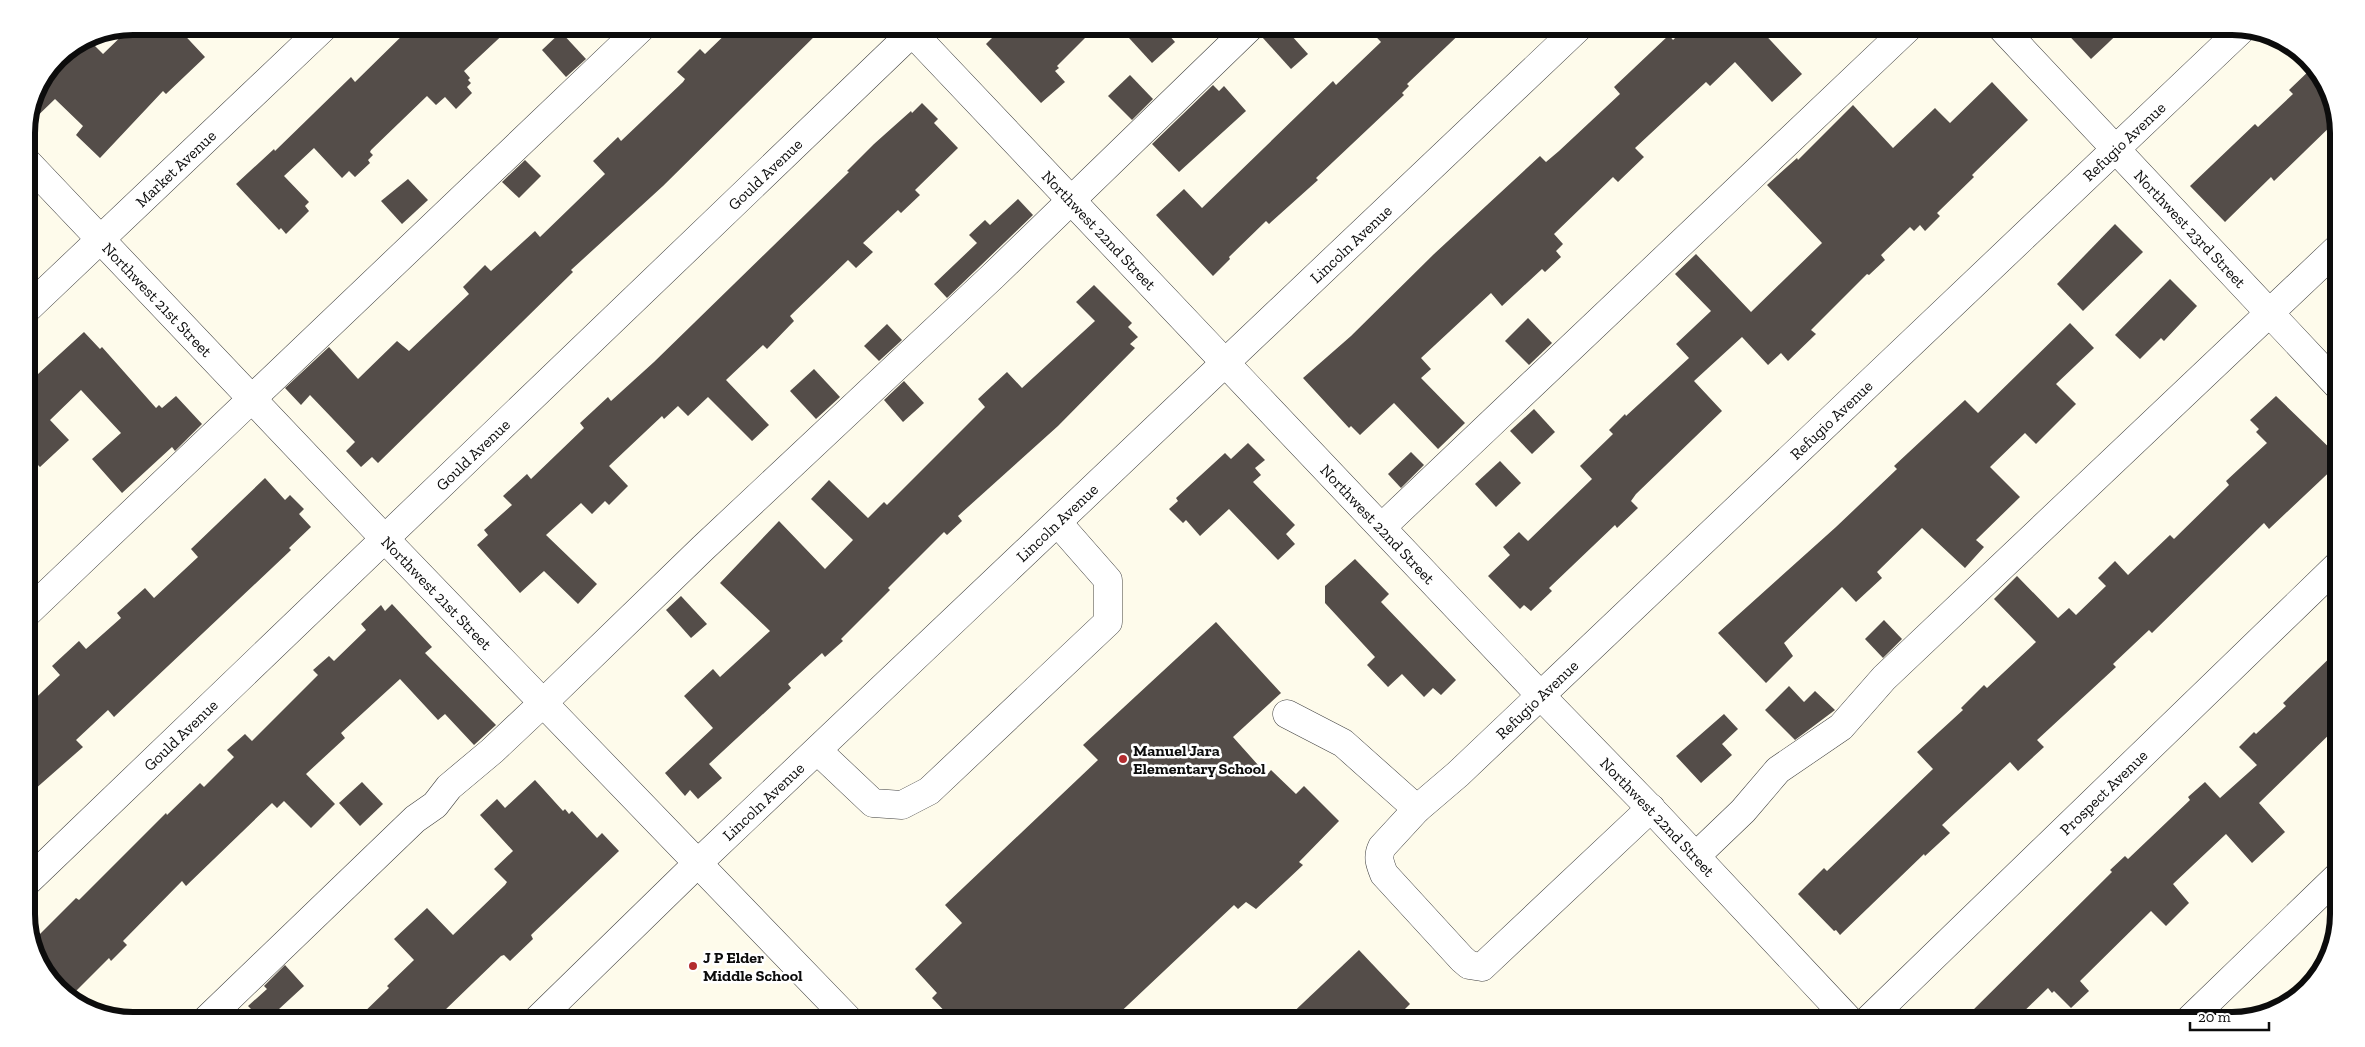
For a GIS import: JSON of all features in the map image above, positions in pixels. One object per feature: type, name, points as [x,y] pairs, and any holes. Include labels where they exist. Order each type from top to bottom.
[{"type":"street","name":"Market Avenue","points":[[35,302],[316,35]]},
{"type":"street","points":[[35,605],[634,35]]},
{"type":"street","name":"Gould Avenue","points":[[35,874],[906,35]]},
{"type":"street","name":"Northwest 22nd Street","points":[[919,35],[1072,200],[1540,695],[1651,808],[1842,1012]]},
{"type":"street","points":[[214,1012],[415,819],[435,805],[449,787],[492,751],[703,548],[1072,200],[1093,177],[1242,35]]},
{"type":"street","name":"Lincoln Avenue","points":[[545,1012],[698,863],[1571,35]]},
{"type":"street","points":[[1382,527],[1901,35]]},
{"type":"street","name":"Northwest 23rd Street","points":[[2008,35],[2330,377]]},
{"type":"street","name":"Refugio Avenue","points":[[1651,808],[1482,968],[1470,965],[1462,959],[1384,874],[1378,854],[1382,846],[1417,809],[1458,774],[2236,35]]},
{"type":"street","name":"Northwest 21st Street","points":[[35,170],[384,538],[841,1012]]},
{"type":"street","points":[[1696,856],[1743,811],[1778,770],[1841,727],[1884,678],[2330,255]]},
{"type":"street","points":[[818,751],[873,803],[902,805],[929,791],[1108,622],[1108,580],[1058,523]]},
{"type":"street","name":"Prospect Avenue","points":[[1876,1012],[2330,573]]},
{"type":"street","points":[[1287,714],[1343,744],[1417,809]]},
{"type":"street","points":[[2197,1012],[2330,884]]},
{"type":"building","points":[[184,35],[205,57],[166,94],[163,91],[100,158],[76,135],[83,126],[55,99],[36,117],[45,89],[55,73],[68,59],[92,43],[103,54],[122,36]]},
{"type":"building","points":[[403,35],[502,35],[464,71],[470,78],[468,80],[471,83],[467,87],[472,93],[456,109],[445,97],[436,105],[427,96],[371,150],[370,152],[373,155],[368,160],[370,163],[355,177],[349,171],[342,178],[314,148],[284,176],[309,202],[305,206],[309,211],[286,234],[281,228],[279,230],[236,184],[274,149],[275,151],[351,77],[355,82]]},
{"type":"building","points":[[558,35],[564,35],[586,59],[566,77],[542,50]]},
{"type":"building","points":[[725,35],[816,35],[663,186],[571,270],[573,272],[378,463],[372,457],[361,467],[346,451],[355,442],[310,395],[301,405],[285,388],[329,347],[358,379],[397,341],[409,351],[469,294],[463,287],[485,265],[491,271],[535,231],[540,237],[605,174],[593,161],[618,137],[621,141],[683,82],[685,79],[677,72],[700,49],[705,54]]},
{"type":"building","points":[[995,35],[1088,35],[1057,66],[1059,68],[1055,71],[1065,82],[1041,103],[986,44]]},
{"type":"building","points":[[1126,35],[1169,35],[1175,42],[1152,63]]},
{"type":"building","points":[[1263,35],[1291,35],[1308,54],[1291,69],[1262,37]]},
{"type":"building","points":[[1374,35],[1459,35],[1407,84],[1409,86],[1402,93],[1404,95],[1316,178],[1318,180],[1269,224],[1266,221],[1229,257],[1230,259],[1213,276],[1156,215],[1184,189],[1202,208],[1333,81],[1336,85],[1381,42]]},
{"type":"building","points":[[1669,35],[1673,40],[1678,35],[1765,35],[1802,74],[1772,102],[1735,62],[1710,86],[1706,82],[1635,148],[1644,157],[1618,182],[1613,177],[1554,234],[1563,244],[1556,251],[1561,257],[1545,272],[1542,269],[1502,306],[1491,293],[1421,358],[1431,369],[1421,378],[1465,423],[1438,449],[1394,403],[1360,435],[1351,426],[1349,428],[1303,378],[1351,336],[1434,254],[1540,156],[1546,162],[1620,94],[1614,87]]},
{"type":"building","points":[[2068,35],[2116,35],[2091,59]]},
{"type":"building","points":[[2308,71],[2314,78],[2325,101],[2330,127],[2274,181],[2271,177],[2225,222],[2190,186],[2255,124],[2258,127],[2293,94],[2289,90]]},
{"type":"building","points":[[1130,75],[1153,99],[1132,120],[1108,96]]},
{"type":"building","points":[[1992,82],[2028,120],[1972,175],[1974,177],[1937,213],[1940,216],[1925,231],[1920,225],[1914,231],[1910,227],[1881,255],[1885,260],[1869,275],[1867,274],[1811,330],[1816,334],[1788,361],[1781,353],[1768,365],[1742,337],[1694,381],[1722,411],[1636,494],[1631,501],[1638,508],[1617,528],[1615,525],[1549,588],[1552,591],[1531,611],[1524,605],[1520,609],[1488,576],[1510,555],[1503,547],[1519,532],[1528,541],[1592,479],[1580,466],[1613,434],[1609,430],[1625,414],[1626,416],[1689,358],[1676,344],[1711,311],[1675,274],[1696,254],[1751,312],[1822,243],[1767,185],[1797,158],[1798,160],[1853,105],[1893,148],[1935,108],[1950,123]]},
{"type":"building","points":[[1213,85],[1219,91],[1224,86],[1246,111],[1179,172],[1152,144]]},
{"type":"building","points":[[922,103],[938,119],[934,123],[958,148],[915,190],[920,195],[901,213],[898,210],[863,243],[873,252],[856,268],[848,260],[790,316],[794,321],[767,349],[763,345],[726,380],[769,425],[752,441],[708,397],[688,416],[678,406],[664,419],[662,416],[609,466],[628,486],[609,505],[605,501],[592,514],[581,503],[546,535],[597,584],[578,604],[544,571],[520,593],[477,545],[488,535],[484,530],[512,505],[503,496],[527,474],[531,479],[584,428],[580,423],[608,397],[611,401],[654,362],[849,172],[847,171],[874,144]]},
{"type":"building","points":[[525,160],[541,176],[519,198],[502,182]]},
{"type":"building","points":[[408,179],[428,200],[402,224],[381,201]]},
{"type":"building","points":[[1018,199],[1033,215],[947,298],[934,284],[977,243],[969,235],[985,220],[990,225]]},
{"type":"building","points":[[2115,224],[2143,252],[2083,311],[2057,284]]},
{"type":"building","points":[[2170,279],[2197,306],[2164,341],[2161,338],[2140,359],[2115,335]]},
{"type":"building","points":[[1094,285],[1132,323],[1128,327],[1138,337],[1130,344],[1135,348],[1058,426],[958,516],[962,521],[947,535],[944,532],[888,588],[890,590],[841,639],[843,641],[825,657],[822,653],[788,684],[791,688],[709,764],[722,778],[698,799],[690,790],[685,796],[665,773],[713,728],[684,696],[713,669],[720,677],[770,631],[720,583],[779,521],[825,569],[853,540],[811,499],[829,480],[868,518],[884,502],[887,505],[985,407],[978,399],[1007,372],[1022,388],[1095,321],[1076,302]]},
{"type":"building","points":[[1528,318],[1552,343],[1529,365],[1505,341]]},
{"type":"building","points":[[2070,323],[2094,348],[2056,384],[2076,404],[2036,444],[2025,433],[1990,467],[2020,497],[1976,540],[1984,547],[1965,568],[1922,528],[1877,572],[1882,578],[1856,602],[1842,587],[1784,643],[1793,656],[1766,683],[1718,633],[1836,527],[1897,469],[1894,466],[1965,400],[1978,413]]},
{"type":"building","points":[[887,324],[902,340],[879,361],[864,346]]},
{"type":"building","points":[[84,332],[100,349],[102,347],[156,408],[159,405],[162,408],[176,396],[202,424],[175,451],[172,447],[122,493],[92,459],[121,433],[81,390],[50,420],[69,440],[40,467],[35,462],[35,377]]},
{"type":"building","points":[[814,369],[840,397],[816,419],[790,391]]},
{"type":"building","points":[[904,381],[924,403],[903,422],[884,400]]},
{"type":"building","points":[[2276,396],[2330,448],[2330,471],[2269,529],[2264,523],[2152,633],[2149,630],[2113,664],[2116,667],[2037,740],[2044,747],[2018,771],[2010,762],[1942,825],[1950,833],[1925,856],[1924,854],[1840,935],[1836,930],[1834,931],[1798,894],[1824,868],[1827,871],[1933,769],[1917,752],[1963,710],[1961,708],[1984,685],[1987,688],[2036,642],[1994,599],[2017,576],[2058,618],[2069,608],[2076,615],[2106,586],[2098,578],[2115,561],[2128,575],[2170,535],[2174,539],[2229,485],[2226,481],[2267,443],[2256,432],[2259,429],[2250,420]]},
{"type":"building","points":[[1534,409],[1555,432],[1532,454],[1510,431]]},
{"type":"building","points":[[1248,443],[1265,460],[1255,468],[1261,475],[1253,482],[1295,525],[1286,534],[1295,544],[1278,560],[1229,509],[1200,536],[1186,520],[1183,523],[1169,509],[1178,501],[1176,498],[1225,453],[1231,459]]},
{"type":"building","points":[[1411,452],[1424,465],[1401,488],[1388,474]]},
{"type":"building","points":[[1500,461],[1521,483],[1496,507],[1475,484]]},
{"type":"building","points":[[265,478],[285,500],[290,495],[304,509],[299,514],[311,527],[289,548],[291,550],[114,717],[108,710],[76,740],[83,747],[35,789],[35,699],[60,675],[52,666],[79,641],[86,649],[121,618],[117,613],[145,588],[154,598],[198,557],[191,549]]},
{"type":"building","points":[[1355,559],[1389,594],[1381,602],[1456,680],[1441,695],[1433,688],[1424,697],[1402,674],[1388,687],[1367,665],[1375,657],[1325,603],[1325,586]]},
{"type":"building","points":[[681,596],[707,624],[691,638],[666,610]]},
{"type":"building","points":[[392,604],[432,647],[425,653],[496,725],[474,745],[445,714],[438,720],[400,679],[341,733],[345,738],[306,774],[335,804],[311,828],[284,801],[277,808],[272,803],[186,886],[182,881],[123,941],[127,945],[111,961],[109,958],[74,993],[68,988],[51,969],[40,946],[38,936],[76,898],[79,900],[166,813],[167,815],[200,783],[204,787],[234,757],[227,750],[245,734],[252,741],[318,675],[313,670],[329,656],[334,661],[366,630],[361,624],[381,605],[385,611]]},
{"type":"building","points":[[1884,620],[1902,639],[1883,658],[1865,639]]},
{"type":"building","points":[[1216,622],[1281,693],[1233,737],[1267,775],[1271,770],[1296,794],[1304,786],[1339,821],[1299,862],[1303,865],[1256,909],[1246,902],[1238,909],[1234,905],[1121,1012],[945,1012],[932,998],[937,993],[915,969],[962,923],[945,905],[1098,760],[1083,745]]},
{"type":"building","points":[[2330,658],[2330,734],[2259,803],[2285,832],[2252,863],[2226,834],[2173,884],[2189,903],[2166,926],[2151,911],[2080,981],[2089,991],[2071,1008],[2054,991],[2052,993],[2048,988],[2023,1012],[1971,1012],[2112,872],[2110,870],[2125,856],[2128,859],[2190,800],[2188,797],[2205,782],[2220,798],[2257,765],[2239,747],[2286,706],[2283,703]]},
{"type":"building","points":[[1789,686],[1804,702],[1815,691],[1835,710],[1795,740],[1765,710]]},
{"type":"building","points":[[1724,714],[1738,729],[1722,744],[1732,755],[1701,783],[1676,756]]},
{"type":"building","points":[[535,780],[563,811],[565,809],[569,814],[572,811],[597,838],[602,833],[619,851],[531,935],[533,939],[510,961],[504,955],[501,956],[445,1012],[364,1012],[389,988],[387,986],[414,960],[394,939],[427,908],[453,935],[505,885],[507,882],[494,869],[513,851],[480,815],[497,799],[505,808]]},
{"type":"building","points":[[362,782],[383,804],[360,826],[339,803]]},
{"type":"building","points":[[1359,950],[1410,1004],[1402,1012],[1294,1012]]},
{"type":"building","points":[[285,965],[304,986],[276,1012],[254,1012],[248,1006],[267,989],[264,986]]},
{"type":"place","name":"Manuel Jara Elementary School","points":[[1123,759]]},
{"type":"place","name":"J P Elder Middle School","points":[[693,966]]}]
